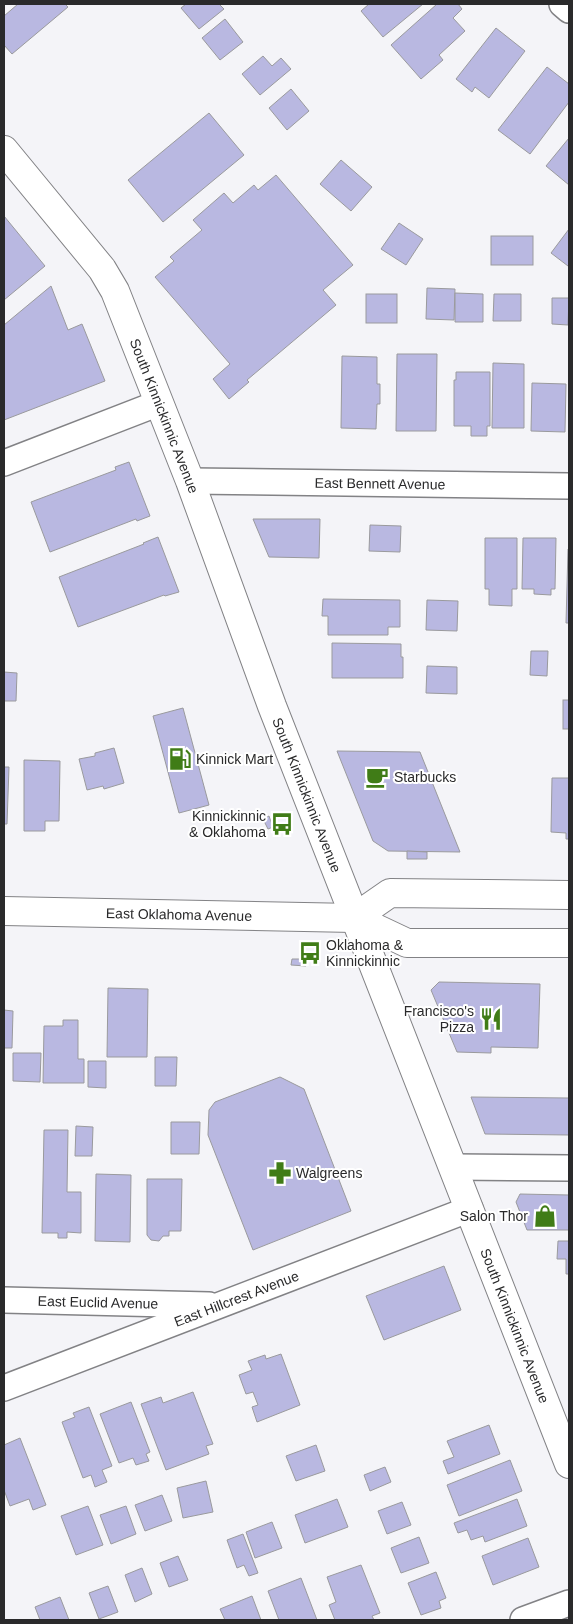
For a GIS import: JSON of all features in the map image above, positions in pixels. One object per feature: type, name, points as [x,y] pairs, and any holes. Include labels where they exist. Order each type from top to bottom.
[{"type":"main road","name":"South Kinnickinnic Avenue","points":[[4,150],[102,269],[115,291],[190,481],[272,706],[354,918],[454,1167],[569,1464]]},
{"type":"main road","points":[[354,918],[390,893],[569,895]]},
{"type":"main road","name":"East Oklahoma Avenue","points":[[4,911],[354,918],[407,943],[569,943]]},
{"type":"street","points":[[562,4],[569,10]]},
{"type":"street","points":[[4,463],[159,403]]},
{"type":"street","name":"East Bennett Avenue","points":[[190,481],[569,486]]},
{"type":"street","points":[[454,1167],[569,1168]]},
{"type":"street","name":"East Hillcrest Avenue","points":[[4,1388],[470,1209]]},
{"type":"street","name":"East Euclid Avenue","points":[[4,1300],[221,1305]]},
{"type":"street","points":[[523,1620],[569,1604]]},
{"type":"building","points":[[18,4],[65,4],[68,7],[12,54],[4,45],[4,16]]},
{"type":"building","points":[[186,4],[219,4],[224,9],[199,29],[181,8]]},
{"type":"building","points":[[369,4],[423,4],[383,37],[361,11]]},
{"type":"building","points":[[437,4],[458,4],[462,9],[453,18],[465,31],[439,55],[443,60],[421,79],[391,45]]},
{"type":"building","points":[[225,19],[243,42],[220,60],[202,38]]},
{"type":"building","points":[[496,28],[525,51],[489,98],[475,87],[472,92],[456,79]]},
{"type":"building","points":[[263,56],[272,66],[281,58],[291,69],[260,95],[242,74]]},
{"type":"building","points":[[547,67],[569,84],[569,102],[530,154],[498,130]]},
{"type":"building","points":[[291,89],[309,111],[287,130],[269,108]]},
{"type":"building","points":[[209,113],[244,155],[163,222],[128,180]]},
{"type":"building","points":[[569,138],[569,185],[546,166]]},
{"type":"building","points":[[341,160],[372,187],[351,211],[320,184]]},
{"type":"building","points":[[276,175],[353,265],[323,290],[336,305],[247,380],[249,382],[229,399],[213,379],[230,364],[155,277],[174,261],[170,257],[202,230],[193,220],[224,193],[233,203],[254,185],[258,190]]},
{"type":"building","points":[[4,216],[45,266],[4,300]]},
{"type":"building","points":[[399,223],[423,239],[406,265],[381,249]]},
{"type":"building","points":[[569,229],[569,265],[568,266],[551,253]]},
{"type":"building","points":[[491,236],[533,236],[533,265],[491,265]]},
{"type":"building","points":[[51,286],[68,330],[82,324],[105,381],[4,420],[4,325]]},
{"type":"building","points":[[427,288],[455,289],[454,320],[426,319]]},
{"type":"building","points":[[455,293],[483,294],[483,322],[455,322]]},
{"type":"building","points":[[366,294],[397,294],[397,323],[366,323]]},
{"type":"building","points":[[494,294],[521,294],[521,321],[493,321]]},
{"type":"building","points":[[552,298],[569,298],[568,325],[552,324]]},
{"type":"building","points":[[397,354],[437,354],[436,431],[396,431]]},
{"type":"building","points":[[342,356],[377,357],[377,384],[380,384],[380,404],[377,404],[376,429],[341,428]]},
{"type":"building","points":[[493,363],[524,364],[524,428],[492,428]]},
{"type":"building","points":[[456,372],[490,372],[490,426],[487,426],[487,436],[471,436],[471,426],[454,426],[454,380],[456,380]]},
{"type":"building","points":[[532,383],[566,384],[565,432],[531,431]]},
{"type":"building","points":[[129,462],[150,516],[137,521],[136,519],[50,552],[31,502],[116,470],[115,467]]},
{"type":"building","points":[[253,519],[320,519],[319,558],[269,557]]},
{"type":"building","points":[[370,525],[401,526],[400,552],[369,551]]},
{"type":"building","points":[[158,537],[179,592],[164,595],[78,627],[59,577]]},
{"type":"building","points":[[485,538],[517,538],[517,589],[512,589],[512,606],[489,605],[489,589],[485,589]]},
{"type":"building","points":[[523,538],[556,538],[555,589],[551,589],[551,595],[534,594],[534,589],[522,589]]},
{"type":"building","points":[[568,549],[569,623],[566,623]]},
{"type":"building","points":[[323,599],[400,600],[400,627],[388,627],[388,635],[328,635],[328,616],[322,616]]},
{"type":"building","points":[[427,600],[458,601],[457,631],[426,630]]},
{"type":"building","points":[[332,643],[401,644],[403,678],[332,678]]},
{"type":"building","points":[[531,651],[548,651],[547,676],[530,675]]},
{"type":"building","points":[[427,666],[457,667],[457,694],[426,693]]},
{"type":"building","points":[[4,672],[17,673],[16,701],[4,701]]},
{"type":"building","points":[[563,700],[569,700],[569,729],[563,729]]},
{"type":"building","points":[[183,708],[209,805],[179,813],[153,716]]},
{"type":"building","points":[[114,748],[124,783],[104,789],[103,786],[87,790],[79,759],[95,756],[95,753]]},
{"type":"building","points":[[337,751],[420,752],[460,852],[388,851],[373,841]]},
{"type":"building","points":[[24,760],[60,761],[59,821],[45,821],[45,831],[24,831]]},
{"type":"building","points":[[4,767],[9,767],[7,824],[4,824]]},
{"type":"building","points":[[552,778],[569,778],[569,839],[566,839],[566,833],[551,832]]},
{"type":"building","points":[[269,816],[273,827],[268,829],[263,819]]},
{"type":"building","points":[[407,851],[427,852],[427,859],[407,859]]},
{"type":"building","points":[[292,959],[306,959],[306,966],[291,965]]},
{"type":"building","name":"Francisco's Pizza","points":[[439,982],[540,984],[538,1048],[491,1047],[491,1053],[457,1052],[431,990]]},
{"type":"building","points":[[108,988],[148,989],[147,1057],[107,1057]]},
{"type":"building","points":[[4,1010],[13,1011],[12,1048],[4,1048]]},
{"type":"building","points":[[63,1020],[78,1020],[78,1059],[84,1059],[84,1083],[43,1083],[44,1026],[63,1026]]},
{"type":"building","points":[[13,1053],[41,1053],[40,1082],[13,1081]]},
{"type":"building","points":[[155,1057],[177,1057],[176,1086],[155,1086]]},
{"type":"building","points":[[88,1061],[106,1061],[106,1088],[88,1087]]},
{"type":"building","name":"Walgreens","points":[[280,1077],[304,1089],[351,1211],[253,1250],[208,1135],[209,1110],[215,1102]]},
{"type":"building","points":[[471,1097],[569,1098],[569,1135],[485,1134]]},
{"type":"building","points":[[171,1122],[200,1122],[199,1154],[171,1154]]},
{"type":"building","points":[[76,1126],[93,1127],[92,1156],[75,1156]]},
{"type":"building","points":[[44,1130],[68,1130],[67,1192],[81,1192],[81,1233],[67,1232],[67,1238],[58,1238],[58,1233],[42,1233]]},
{"type":"building","points":[[96,1174],[131,1175],[130,1242],[95,1241]]},
{"type":"building","points":[[147,1179],[182,1179],[181,1231],[169,1231],[169,1236],[163,1236],[159,1241],[151,1240],[147,1235]]},
{"type":"building","name":"Salon Thor","points":[[520,1194],[569,1195],[569,1230],[527,1230],[516,1202]]},
{"type":"building","points":[[558,1241],[569,1241],[569,1274],[566,1274],[566,1259],[557,1259]]},
{"type":"building","points":[[444,1266],[461,1310],[384,1340],[366,1296]]},
{"type":"building","points":[[281,1354],[300,1405],[257,1422],[252,1407],[258,1405],[253,1392],[246,1394],[239,1375],[252,1370],[248,1361],[265,1355],[266,1359]]},
{"type":"building","points":[[193,1392],[213,1444],[206,1446],[209,1454],[166,1470],[141,1404],[161,1397],[163,1403]]},
{"type":"building","points":[[131,1402],[150,1452],[146,1454],[149,1461],[136,1465],[133,1458],[119,1463],[100,1414]]},
{"type":"building","points":[[89,1407],[112,1466],[102,1470],[107,1482],[95,1487],[91,1475],[83,1478],[62,1422],[75,1417],[73,1413]]},
{"type":"building","points":[[489,1425],[500,1454],[448,1474],[443,1461],[454,1457],[447,1441]]},
{"type":"building","points":[[20,1438],[46,1505],[33,1510],[29,1499],[10,1506],[4,1490],[4,1445]]},
{"type":"building","points":[[316,1445],[325,1471],[296,1481],[286,1456]]},
{"type":"building","points":[[510,1460],[522,1491],[459,1516],[447,1485]]},
{"type":"building","points":[[385,1467],[391,1482],[370,1491],[364,1475]]},
{"type":"building","points":[[206,1481],[213,1512],[183,1518],[177,1488]]},
{"type":"building","points":[[162,1495],[172,1521],[145,1531],[135,1505]]},
{"type":"building","points":[[337,1499],[348,1527],[305,1543],[295,1515]]},
{"type":"building","points":[[517,1499],[527,1526],[485,1542],[483,1536],[471,1540],[467,1530],[458,1533],[454,1523]]},
{"type":"building","points":[[402,1502],[411,1525],[387,1534],[378,1511]]},
{"type":"building","points":[[88,1506],[103,1545],[76,1555],[61,1516]]},
{"type":"building","points":[[126,1506],[136,1534],[111,1544],[100,1515]]},
{"type":"building","points":[[272,1522],[282,1548],[255,1558],[246,1532]]},
{"type":"building","points":[[243,1534],[258,1573],[249,1576],[244,1565],[237,1568],[227,1540]]},
{"type":"building","points":[[419,1537],[429,1563],[401,1573],[391,1548]]},
{"type":"building","points":[[528,1538],[539,1567],[493,1585],[482,1556]]},
{"type":"building","points":[[178,1556],[188,1580],[169,1587],[160,1563]]},
{"type":"building","points":[[361,1565],[380,1613],[372,1616],[374,1620],[335,1620],[329,1605],[336,1602],[327,1577]]},
{"type":"building","points":[[142,1568],[152,1594],[135,1602],[125,1575]]},
{"type":"building","points":[[436,1572],[446,1598],[439,1601],[441,1608],[421,1615],[408,1583]]},
{"type":"building","points":[[301,1578],[317,1620],[279,1620],[268,1591]]},
{"type":"building","points":[[108,1586],[118,1612],[99,1619],[89,1593]]},
{"type":"building","points":[[252,1596],[261,1620],[225,1620],[220,1609]]},
{"type":"building","points":[[60,1597],[69,1620],[40,1620],[35,1607]]},
{"type":"place","name":"Kinnick Mart","points":[[180,759]]},
{"type":"place","name":"Starbucks","points":[[377,777]]},
{"type":"place","name":"Kinnickinnic & Oklahoma","points":[[282,824]]},
{"type":"place","name":"Oklahoma & Kinnickinnic","points":[[310,953]]},
{"type":"place","name":"Francisco's Pizza","points":[[491,1019]]},
{"type":"place","name":"Walgreens","points":[[280,1173]]},
{"type":"place","name":"Salon Thor","points":[[545,1216]]}]
